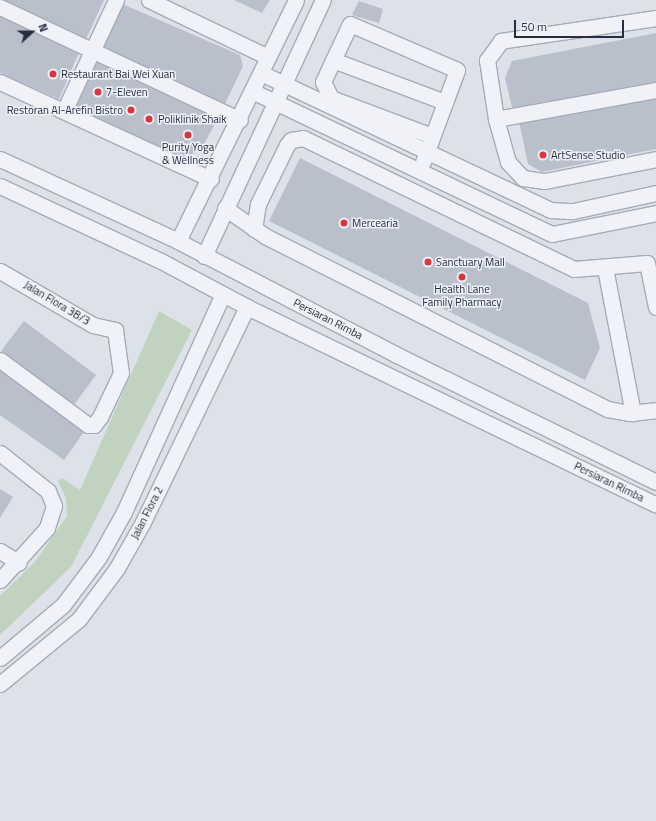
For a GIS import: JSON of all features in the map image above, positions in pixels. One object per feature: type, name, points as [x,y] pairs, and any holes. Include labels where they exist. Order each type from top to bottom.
[{"type":"street","points":[[64,111],[116,0]]},
{"type":"street","points":[[149,0],[268,58]]},
{"type":"street","points":[[178,241],[240,120],[252,91],[296,0]]},
{"type":"street","points":[[204,256],[323,0]]},
{"type":"street","points":[[0,7],[240,120]]},
{"type":"street","points":[[656,18],[496,44],[487,60],[496,119],[508,162],[519,175],[545,181],[656,159]]},
{"type":"street","points":[[419,172],[457,70],[350,24],[323,82],[331,98],[432,136]]},
{"type":"street","points":[[333,60],[445,102]]},
{"type":"street","points":[[252,91],[419,172],[552,234],[656,214],[653,193],[573,211],[551,210],[426,154],[261,73]]},
{"type":"street","points":[[0,82],[211,179]]},
{"type":"street","points":[[496,119],[656,90]]},
{"type":"street","points":[[254,229],[258,204],[287,145],[291,140],[303,138],[564,265],[583,270],[651,262],[656,307]]},
{"type":"street","name":"Persiaran Rimba","points":[[0,159],[178,241],[204,256],[656,482]]},
{"type":"street","points":[[509,191],[519,175]]},
{"type":"street","name":"Persiaran Rimba","points":[[0,186],[656,505]]},
{"type":"street","points":[[225,208],[254,229],[607,409],[633,413],[656,410]]},
{"type":"street","points":[[605,268],[633,413]]},
{"type":"street","name":"Jalan Flora 3B/3","points":[[0,271],[93,325],[115,330],[121,373],[94,425],[88,425],[0,360]]},
{"type":"street","name":"Jalan Flora 2","points":[[0,658],[63,605],[99,557],[124,512],[224,294]]},
{"type":"street","name":"Jalan Flora 2","points":[[0,684],[79,619],[117,568],[143,522],[247,307]]},
{"type":"street","points":[[0,453],[48,491],[54,506],[48,528],[19,563],[0,580]]},
{"type":"street","points":[[0,551],[19,563]]},
{"type":"green space","points":[[159,311],[192,330],[71,567],[0,635],[0,596],[34,563],[67,516],[66,498],[58,481],[62,478],[80,490]]},
{"type":"building","points":[[4,0],[104,0],[86,39]]},
{"type":"building","points":[[234,0],[270,0],[262,13]]},
{"type":"building","points":[[359,1],[383,9],[379,23],[352,15]]},
{"type":"building","points":[[120,3],[240,55],[243,66],[224,106],[100,48]]},
{"type":"building","points":[[0,11],[81,48],[59,99],[0,73]]},
{"type":"building","points":[[656,33],[656,82],[513,111],[505,78],[512,61]]},
{"type":"building","points":[[95,56],[220,115],[200,151],[184,157],[74,109]]},
{"type":"building","points":[[656,92],[656,149],[542,172],[528,164],[519,121]]},
{"type":"building","name":"Sanctuary Mall","points":[[300,158],[588,303],[600,348],[585,380],[269,221]]},
{"type":"building","points":[[24,321],[96,375],[73,406],[1,351]]},
{"type":"building","points":[[0,368],[86,429],[64,460],[0,415]]},
{"type":"building","points":[[0,489],[13,497],[0,518]]},
{"type":"place","name":"Restaurant Bai Wei Xuan","points":[[53,74]]},
{"type":"place","name":"7-Eleven","points":[[98,92]]},
{"type":"place","name":"Restoran Al-Arefin Bistro","points":[[131,110]]},
{"type":"place","name":"Poliklinik Shaik","points":[[149,119]]},
{"type":"place","name":"Purity Yoga & Wellness","points":[[188,135]]},
{"type":"place","name":"ArtSense Studio","points":[[543,155]]},
{"type":"place","name":"Mercearia","points":[[344,223]]},
{"type":"place","name":"Sanctuary Mall","points":[[428,262]]},
{"type":"place","name":"Health Lane Family Pharmacy","points":[[462,277]]}]
